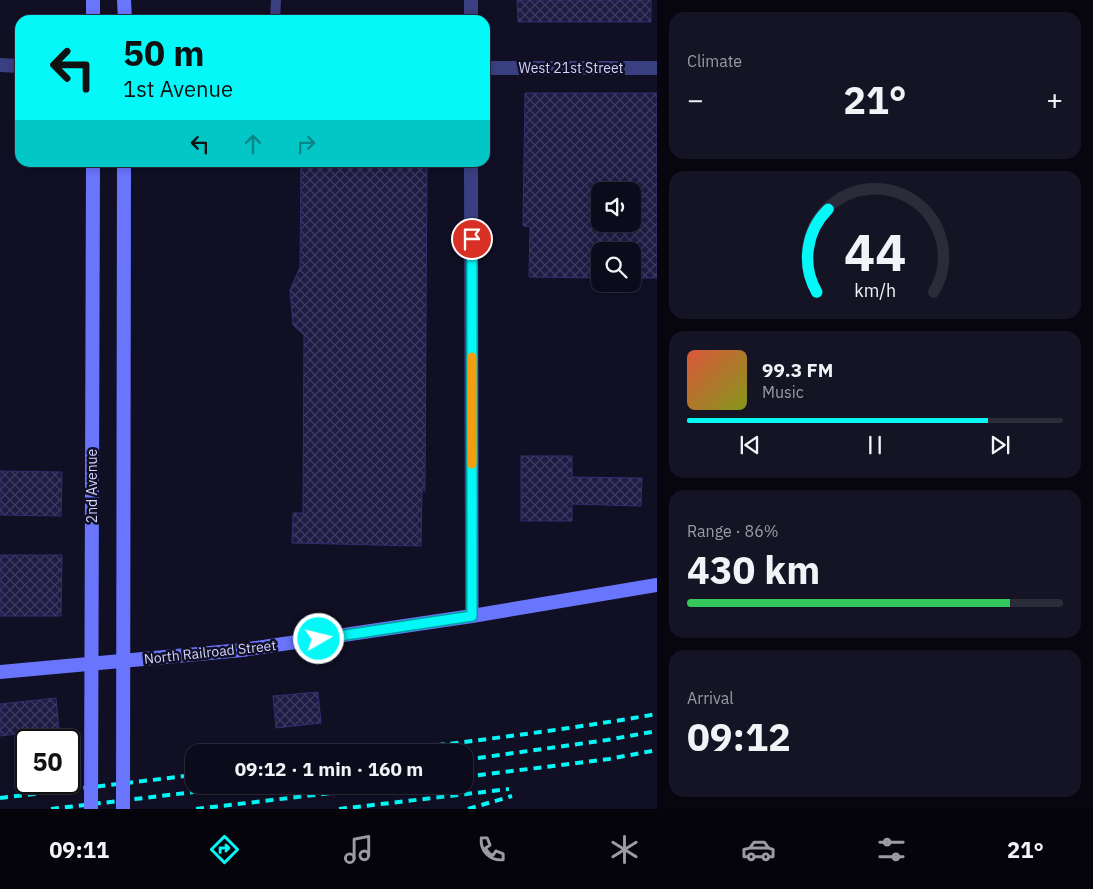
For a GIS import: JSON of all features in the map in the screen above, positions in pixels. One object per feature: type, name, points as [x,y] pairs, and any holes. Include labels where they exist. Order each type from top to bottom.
[{"type":"main road","points":[[93,0],[93,15]]},
{"type":"main road","points":[[124,0],[124,15]]},
{"type":"main road","name":"2nd Avenue","points":[[91,809],[93,167]]},
{"type":"main road","points":[[123,809],[124,167]]},
{"type":"main road","name":"North Railroad Street","points":[[0,672],[242,650],[472,616],[657,585]]},
{"type":"street","points":[[471,0],[471,15]]},
{"type":"street","points":[[0,65],[15,66]]},
{"type":"street","name":"West 21st Street","points":[[490,68],[657,68]]},
{"type":"street","points":[[472,167],[472,616]]},
{"type":"lane","points":[[275,15],[276,0]]},
{"type":"building","points":[[517,0],[651,0],[651,22],[518,22]]},
{"type":"building","points":[[525,93],[657,93],[657,278],[641,278],[641,242],[591,242],[591,278],[529,277],[530,227],[523,226]]},
{"type":"building","points":[[301,167],[427,167],[425,491],[422,491],[421,546],[292,543],[293,513],[303,513],[304,335],[293,325],[290,290],[300,267]]},
{"type":"building","points":[[521,456],[572,456],[572,477],[642,478],[641,506],[572,504],[572,521],[521,521]]},
{"type":"building","points":[[0,471],[62,472],[61,516],[0,515]]},
{"type":"building","points":[[0,555],[62,555],[61,616],[0,616]]},
{"type":"building","points":[[318,692],[321,723],[276,728],[273,696]]},
{"type":"building","points":[[56,698],[59,729],[15,729],[15,734],[0,736],[0,704]]},
{"type":"railway","points":[[444,744],[657,714]]},
{"type":"railway","points":[[473,759],[657,731]]},
{"type":"railway","points":[[473,776],[609,759],[657,750]]},
{"type":"railway","points":[[0,798],[185,776]]},
{"type":"railway","points":[[339,809],[509,789]]},
{"type":"railway","points":[[51,809],[185,793]]},
{"type":"railway","points":[[196,809],[323,794]]},
{"type":"railway","points":[[468,809],[512,796]]},
{"type":"slow traffic","points":[[472,357],[472,464]]},
{"type":"route","points":[[319,639],[472,616],[472,239]]}]
